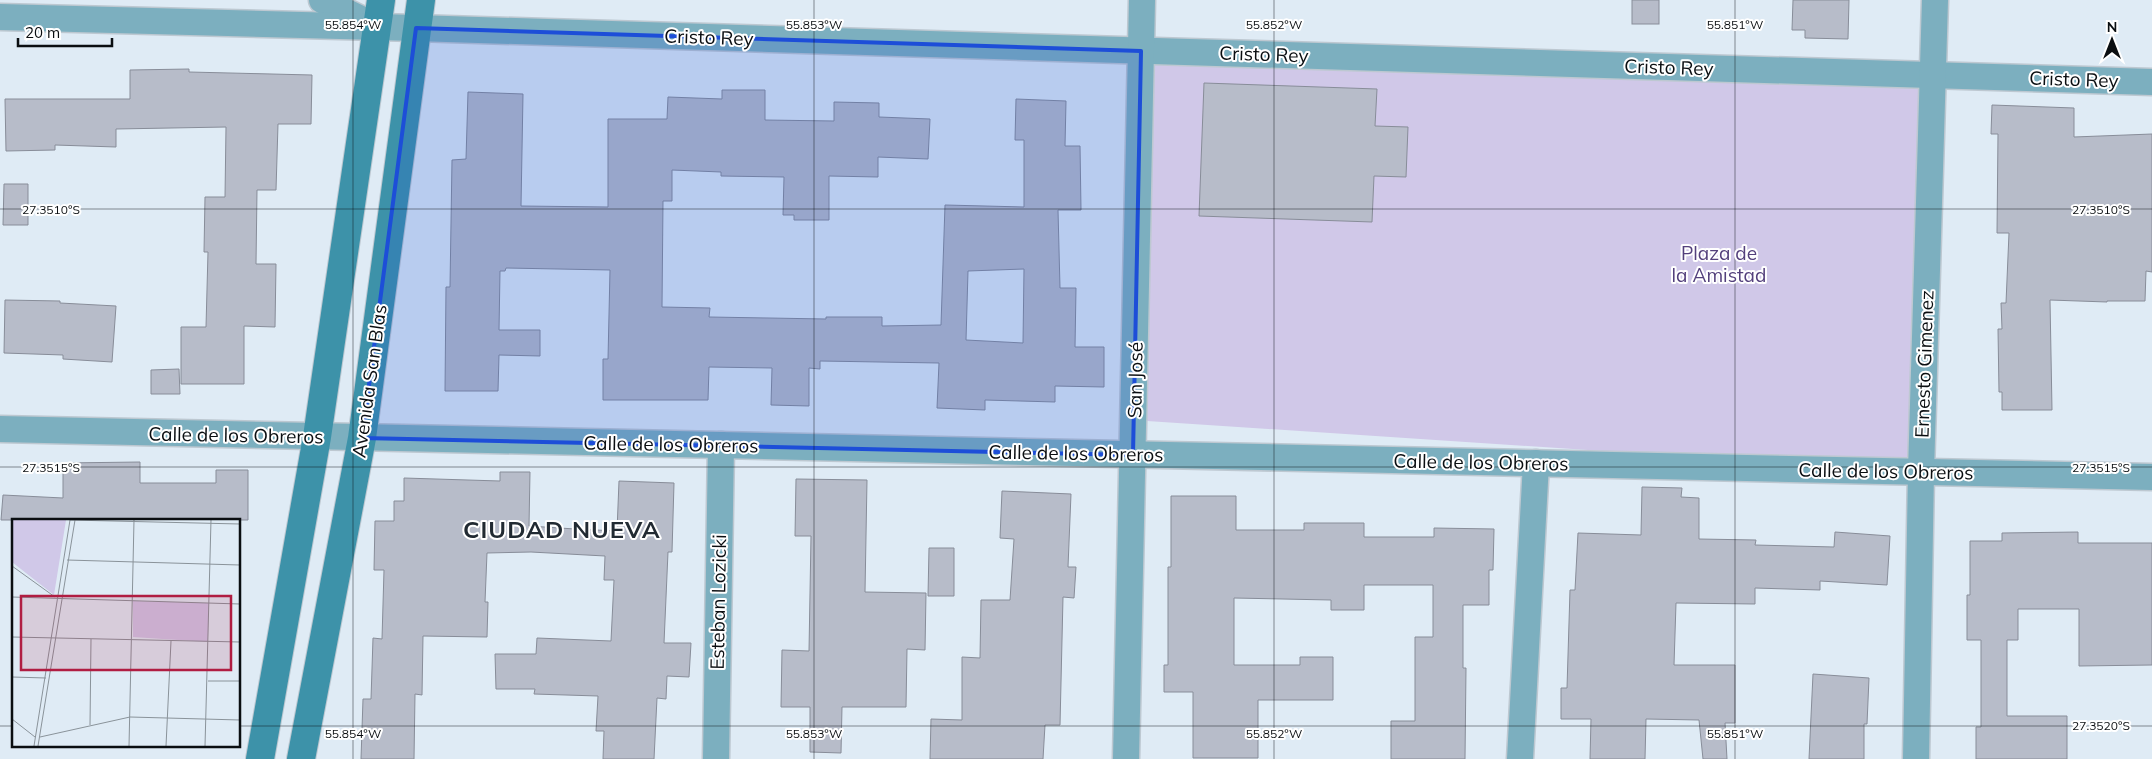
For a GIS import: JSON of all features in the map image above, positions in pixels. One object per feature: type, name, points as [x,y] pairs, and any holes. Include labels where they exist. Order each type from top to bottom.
[{"type":"street","points":[[322,0],[376,27]]},
{"type":"street","points":[[260,759],[317,436],[380,0]]},
{"type":"street","name":"Avenida San Blas","points":[[301,759],[362,438],[421,0]]},
{"type":"street","name":"San José","points":[[1126,759],[1134,455],[1142,0]]},
{"type":"street","name":"Ernesto Gimenez","points":[[1916,759],[1921,472],[1935,0]]},
{"type":"street","name":"Cristo Rey","points":[[0,17],[154,11],[376,27],[2152,82]]},
{"type":"street","name":"Calle de los Obreros","points":[[0,429],[2152,477]]},
{"type":"street","name":"Esteban Lozicki","points":[[716,759],[721,445]]},
{"type":"street","points":[[1520,759],[1536,463]]},
{"type":"highlighted area","points":[[416,28],[1141,51],[1133,455],[362,438]]},
{"type":"green space","name":"Plaza de la Amistad","points":[[1154,58],[1933,75],[1921,472],[1147,421]]},
{"type":"building","points":[[1632,0],[1659,0],[1659,24],[1632,24]]},
{"type":"building","points":[[1793,0],[1849,0],[1848,39],[1805,38],[1805,30],[1792,30]]},
{"type":"building","points":[[189,69],[189,72],[312,75],[311,124],[278,124],[276,190],[257,190],[256,264],[276,264],[275,327],[244,326],[244,384],[181,384],[181,327],[206,327],[208,252],[204,252],[205,197],[225,197],[226,127],[116,129],[116,147],[55,145],[55,150],[6,151],[5,99],[130,99],[130,70]]},
{"type":"building","points":[[1204,83],[1377,89],[1375,126],[1408,127],[1406,177],[1374,176],[1372,222],[1199,216]]},
{"type":"building","points":[[722,90],[765,90],[765,120],[834,121],[834,102],[879,103],[879,117],[930,119],[928,159],[878,157],[878,177],[829,176],[829,220],[794,220],[794,215],[783,215],[784,177],[721,176],[721,172],[672,170],[672,201],[663,201],[662,307],[710,308],[709,317],[826,319],[826,317],[882,317],[882,326],[941,325],[945,205],[1024,207],[1024,140],[1015,140],[1016,99],[1066,101],[1065,146],[1080,146],[1081,210],[1058,210],[1060,288],[1076,288],[1075,347],[1104,347],[1104,387],[1055,386],[1055,402],[985,400],[985,410],[937,408],[939,363],[820,361],[820,369],[809,368],[809,406],[771,405],[772,368],[709,367],[708,400],[603,400],[603,359],[608,359],[610,270],[506,268],[505,271],[500,271],[499,330],[540,330],[540,356],[499,355],[498,391],[445,391],[446,287],[450,287],[452,160],[466,159],[468,92],[523,94],[521,206],[608,207],[608,119],[667,119],[668,97],[722,99]],"holes":[[[1024,269],[1023,343],[966,340],[968,271]]]},
{"type":"building","points":[[1992,105],[2074,108],[2074,137],[2152,134],[2152,272],[2146,271],[2145,301],[2050,300],[2052,410],[2002,410],[2002,392],[1999,392],[1998,329],[2002,329],[2001,303],[2006,303],[2009,233],[1997,233],[1998,134],[1991,134]]},
{"type":"building","points":[[4,184],[28,184],[28,225],[3,225]]},
{"type":"building","points":[[5,300],[60,301],[60,303],[116,306],[112,362],[63,359],[63,355],[4,353]]},
{"type":"building","points":[[179,369],[180,394],[151,394],[151,370]]},
{"type":"building","points":[[140,462],[140,483],[216,483],[216,470],[248,470],[248,520],[1,520],[3,495],[63,498],[63,463]]},
{"type":"building","points":[[500,472],[530,472],[529,526],[575,529],[617,531],[619,481],[674,483],[672,552],[668,552],[664,643],[691,643],[689,677],[667,676],[666,699],[657,698],[654,759],[603,759],[604,731],[596,731],[598,696],[534,694],[535,689],[496,689],[495,654],[536,654],[537,638],[611,641],[614,580],[604,580],[605,556],[531,552],[487,553],[485,602],[488,602],[487,637],[423,636],[422,695],[415,694],[414,759],[361,759],[363,699],[371,699],[373,638],[382,639],[384,570],[374,570],[375,521],[394,521],[394,501],[404,501],[404,478],[500,481]]},
{"type":"building","points":[[796,479],[867,480],[865,592],[926,593],[925,650],[907,649],[906,707],[842,707],[841,753],[810,752],[810,707],[781,707],[782,650],[809,651],[811,536],[795,536]]},
{"type":"building","points":[[1642,487],[1682,488],[1681,497],[1699,498],[1699,539],[1756,540],[1755,545],[1834,547],[1835,532],[1890,536],[1887,585],[1820,581],[1820,590],[1755,588],[1755,604],[1676,603],[1674,665],[1735,665],[1735,723],[1725,723],[1727,759],[1703,759],[1699,720],[1646,719],[1645,759],[1590,759],[1591,719],[1561,719],[1561,688],[1567,688],[1570,590],[1575,590],[1578,533],[1641,535]]},
{"type":"building","points":[[1002,491],[1071,494],[1068,567],[1076,567],[1074,598],[1063,597],[1060,725],[1045,725],[1043,759],[930,759],[931,719],[962,720],[962,657],[980,658],[981,600],[1010,600],[1014,539],[1000,538]]},
{"type":"building","points":[[1171,496],[1236,496],[1236,530],[1304,530],[1304,523],[1364,523],[1364,537],[1434,537],[1434,528],[1494,529],[1493,570],[1489,570],[1489,605],[1463,605],[1463,668],[1466,668],[1465,759],[1391,759],[1391,721],[1415,721],[1415,637],[1433,637],[1433,585],[1364,585],[1364,610],[1331,610],[1331,600],[1234,598],[1234,665],[1300,665],[1300,657],[1333,657],[1333,700],[1258,700],[1258,758],[1193,758],[1193,692],[1164,692],[1164,665],[1168,665],[1168,567],[1171,567]]},
{"type":"building","points":[[2078,532],[2078,543],[2152,543],[2152,665],[2079,666],[2079,609],[2018,609],[2018,640],[2007,640],[2007,716],[2067,716],[2067,759],[1976,759],[1976,727],[1981,727],[1981,640],[1967,640],[1967,595],[1970,595],[1970,541],[2002,541],[2002,533]]},
{"type":"building","points":[[929,548],[954,548],[954,596],[928,596]]},
{"type":"building","points":[[1813,674],[1869,678],[1867,724],[1864,724],[1864,759],[1809,759]]},
{"type":"district","name":"CIUDAD NUEVA","points":[[562,530]]}]
